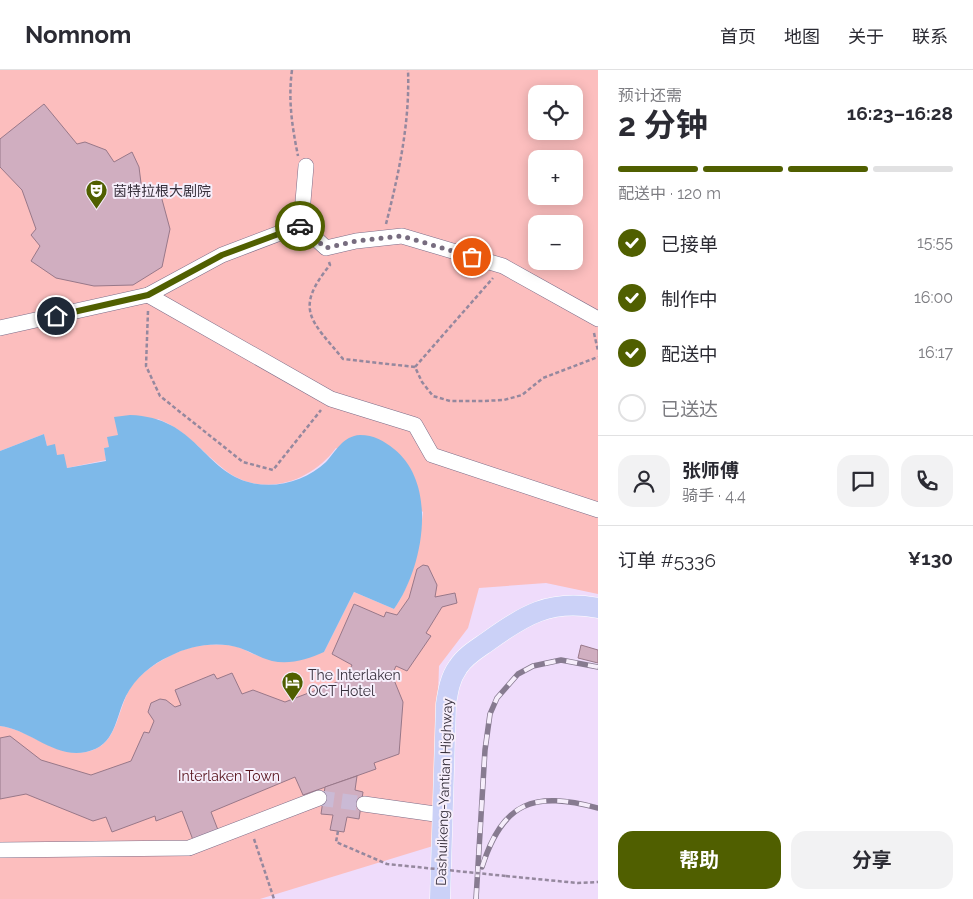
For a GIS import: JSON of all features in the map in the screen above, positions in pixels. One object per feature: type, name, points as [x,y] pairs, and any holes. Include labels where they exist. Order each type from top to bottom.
[{"type":"main road","name":"Dashuikeng-Yantian Highway","points":[[440,899],[446,704],[452,676],[458,665],[469,655],[528,614],[562,606],[598,608]]},
{"type":"street","points":[[301,225],[306,166]]},
{"type":"street","points":[[301,225],[326,248],[402,236],[503,266],[598,319]]},
{"type":"street","points":[[0,328],[148,295],[222,255],[301,225]]},
{"type":"street","points":[[148,295],[331,398],[415,425],[432,455],[598,510]]},
{"type":"street","points":[[0,850],[190,848],[319,798]]},
{"type":"street","points":[[364,804],[442,815]]},
{"type":"path","points":[[292,70],[289,91],[290,108],[299,163],[306,166]]},
{"type":"path","points":[[382,238],[403,152],[409,87],[408,70]]},
{"type":"path","points":[[326,248],[330,266],[310,293],[309,314],[321,332],[343,358],[414,367]]},
{"type":"path","points":[[414,367],[503,266]]},
{"type":"path","points":[[148,295],[146,366],[160,396],[243,462],[273,470],[331,398]]},
{"type":"path","points":[[414,367],[422,382],[433,396],[450,401],[504,400],[522,395],[542,378],[598,357]]},
{"type":"path","points":[[250,825],[274,899]]},
{"type":"path","points":[[338,831],[336,842],[387,864],[578,883],[598,882]]},
{"type":"green space","name":"Interlaken Town","points":[[0,70],[598,70],[598,594],[546,583],[479,588],[468,628],[439,666],[433,846],[260,899],[0,899],[0,726],[11,728],[64,751],[86,752],[97,748],[111,734],[127,693],[143,673],[162,660],[183,650],[203,645],[218,645],[238,647],[263,656],[324,652],[354,592],[394,609],[411,575],[423,512],[336,448],[326,460],[300,478],[270,485],[254,484],[239,479],[225,470],[177,429],[158,419],[118,435],[109,447],[104,448],[106,460],[67,468],[47,446],[44,434],[0,451]]},
{"type":"water","points":[[130,415],[152,418],[170,425],[185,434],[222,468],[235,477],[262,485],[292,482],[310,474],[326,462],[344,441],[354,436],[365,435],[378,439],[394,449],[408,465],[417,483],[422,527],[419,550],[413,572],[394,609],[354,592],[324,652],[292,662],[279,662],[240,648],[223,645],[205,645],[178,652],[151,667],[134,683],[122,704],[113,730],[103,744],[96,749],[75,753],[53,748],[21,732],[0,726],[0,451],[44,434],[47,446],[55,444],[57,455],[64,454],[67,468],[106,461],[104,448],[109,447],[107,437],[118,435],[114,417]]},
{"type":"building","name":"茵特拉根大剧院","points":[[44,104],[77,144],[85,142],[106,150],[114,162],[132,152],[139,167],[142,191],[160,192],[170,229],[162,267],[133,285],[94,286],[56,278],[31,261],[40,246],[31,235],[36,229],[22,190],[0,167],[0,139]]},
{"type":"building","name":"The Interlaken OCT Hotel","points":[[423,565],[428,566],[437,585],[435,597],[455,593],[457,603],[442,607],[426,633],[431,636],[407,671],[396,666],[392,675],[403,702],[399,754],[374,763],[376,769],[303,795],[295,777],[211,812],[218,830],[193,840],[182,811],[156,821],[155,816],[112,832],[106,817],[93,821],[26,794],[0,799],[0,738],[10,736],[41,760],[91,775],[131,761],[144,732],[149,733],[154,721],[148,712],[151,703],[160,699],[166,700],[175,707],[181,705],[175,690],[214,674],[217,679],[232,673],[242,694],[253,690],[285,702],[345,679],[352,665],[332,654],[354,604],[384,617],[386,612],[397,615],[409,598],[417,569]]},
{"type":"building","points":[[581,645],[598,650],[598,663],[578,658]]},
{"type":"building","points":[[357,776],[355,790],[363,792],[359,819],[347,817],[344,832],[330,830],[333,815],[321,814],[325,787]]},
{"type":"tunnel","points":[[319,798],[364,804]]},
{"type":"railway","points":[[476,899],[485,750],[490,714],[497,698],[518,674],[533,666],[561,660],[598,667]]},
{"type":"railway","points":[[482,867],[490,845],[500,828],[511,815],[524,806],[539,802],[556,801],[598,808]]},
{"type":"way so far","points":[[300,226],[326,248],[356,241],[402,236],[472,257]]},
{"type":"place","name":"茵特拉根大剧院","points":[[97,210]]},
{"type":"place","name":"The Interlaken OCT Hotel","points":[[292,702]]},
{"type":"route","points":[[56,316],[148,295],[222,255],[300,226]]}]
